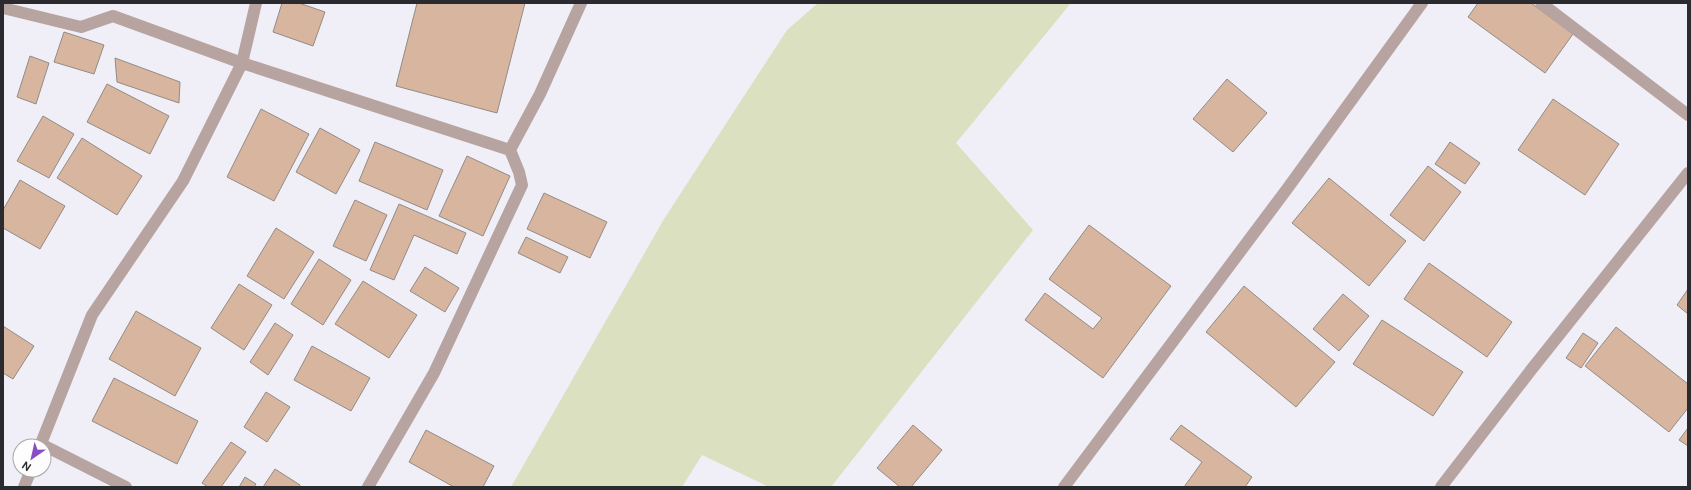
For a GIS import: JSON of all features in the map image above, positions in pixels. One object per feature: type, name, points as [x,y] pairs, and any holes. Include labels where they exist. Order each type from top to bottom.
[{"type":"street","points":[[44,438],[92,315],[183,181],[242,63],[256,3]]},
{"type":"street","points":[[510,150],[540,94],[582,3]]},
{"type":"street","points":[[1064,487],[1287,189],[1422,3]]},
{"type":"street","points":[[1541,3],[1688,116]]},
{"type":"street","points":[[3,8],[81,27],[113,16],[242,63],[510,150],[519,172],[522,185],[434,373],[368,487]]},
{"type":"street","points":[[1442,487],[1531,370],[1688,173]]},
{"type":"street","points":[[52,450],[126,487]]},
{"type":"green space","points":[[818,3],[1071,3],[956,143],[1033,230],[831,487],[769,487],[702,455],[682,487],[511,487],[664,219],[787,30]]},
{"type":"building","points":[[282,3],[299,3],[325,12],[313,46],[273,32]]},
{"type":"building","points":[[417,3],[525,3],[497,113],[396,86]]},
{"type":"building","points":[[1478,3],[1531,3],[1573,34],[1545,73],[1468,17]]},
{"type":"building","points":[[64,32],[104,45],[94,74],[54,62]]},
{"type":"building","points":[[30,56],[49,63],[36,104],[17,97]]},
{"type":"building","points":[[115,58],[180,82],[179,103],[117,82]]},
{"type":"building","points":[[1227,79],[1267,113],[1233,152],[1193,119]]},
{"type":"building","points":[[107,84],[169,116],[150,154],[87,122]]},
{"type":"building","points":[[1553,99],[1619,144],[1585,195],[1518,150]]},
{"type":"building","points":[[261,109],[309,134],[274,201],[227,177]]},
{"type":"building","points":[[43,116],[74,134],[49,178],[17,161]]},
{"type":"building","points":[[320,128],[360,150],[336,194],[296,172]]},
{"type":"building","points":[[82,138],[142,176],[117,215],[57,178]]},
{"type":"building","points":[[375,142],[443,170],[427,210],[359,181]]},
{"type":"building","points":[[1450,142],[1480,163],[1465,184],[1435,164]]},
{"type":"building","points":[[467,156],[510,176],[483,236],[439,216]]},
{"type":"building","points":[[1428,166],[1461,192],[1424,241],[1390,215]]},
{"type":"building","points":[[1329,178],[1406,241],[1369,286],[1292,223]]},
{"type":"building","points":[[20,180],[65,206],[40,249],[3,228],[3,210]]},
{"type":"building","points":[[544,193],[607,222],[590,258],[527,229]]},
{"type":"building","points":[[355,200],[387,215],[366,261],[333,246]]},
{"type":"building","points":[[399,204],[466,233],[457,254],[414,235],[394,280],[370,270]]},
{"type":"building","points":[[1089,225],[1171,286],[1103,378],[1025,320],[1045,293],[1093,329],[1102,318],[1049,279]]},
{"type":"building","points":[[276,228],[314,252],[284,299],[247,276]]},
{"type":"building","points":[[526,237],[568,257],[560,273],[518,253]]},
{"type":"building","points":[[319,259],[351,280],[323,325],[291,304]]},
{"type":"building","points":[[1429,263],[1512,322],[1487,357],[1404,299]]},
{"type":"building","points":[[425,267],[459,288],[445,312],[410,291]]},
{"type":"building","points":[[363,281],[417,315],[389,358],[335,324]]},
{"type":"building","points":[[239,284],[272,305],[244,350],[211,328]]},
{"type":"building","points":[[1244,286],[1335,362],[1296,407],[1206,332]]},
{"type":"building","points":[[1688,289],[1688,314],[1677,305]]},
{"type":"building","points":[[1343,294],[1369,316],[1339,351],[1313,329]]},
{"type":"building","points":[[136,311],[201,348],[175,396],[109,359]]},
{"type":"building","points":[[1382,320],[1463,372],[1433,416],[1353,364]]},
{"type":"building","points":[[275,323],[293,335],[268,375],[250,362]]},
{"type":"building","points":[[3,326],[34,346],[13,379],[3,373]]},
{"type":"building","points":[[1616,327],[1688,384],[1688,408],[1669,432],[1585,366]]},
{"type":"building","points":[[1583,333],[1598,343],[1581,368],[1566,358]]},
{"type":"building","points":[[312,346],[370,378],[351,411],[294,380]]},
{"type":"building","points":[[114,378],[198,421],[177,464],[92,421]]},
{"type":"building","points":[[266,392],[290,407],[267,442],[244,427]]},
{"type":"building","points":[[913,425],[942,450],[911,487],[900,487],[877,468]]},
{"type":"building","points":[[1181,425],[1252,477],[1245,487],[1184,487],[1202,462],[1170,439]]},
{"type":"building","points":[[1688,428],[1688,446],[1679,440]]},
{"type":"building","points":[[426,430],[494,466],[483,487],[454,487],[409,462]]},
{"type":"building","points":[[231,442],[246,452],[221,487],[208,487],[202,483]]},
{"type":"building","points":[[275,469],[300,485],[299,487],[263,487]]},
{"type":"building","points":[[245,477],[256,484],[254,487],[239,487]]}]
